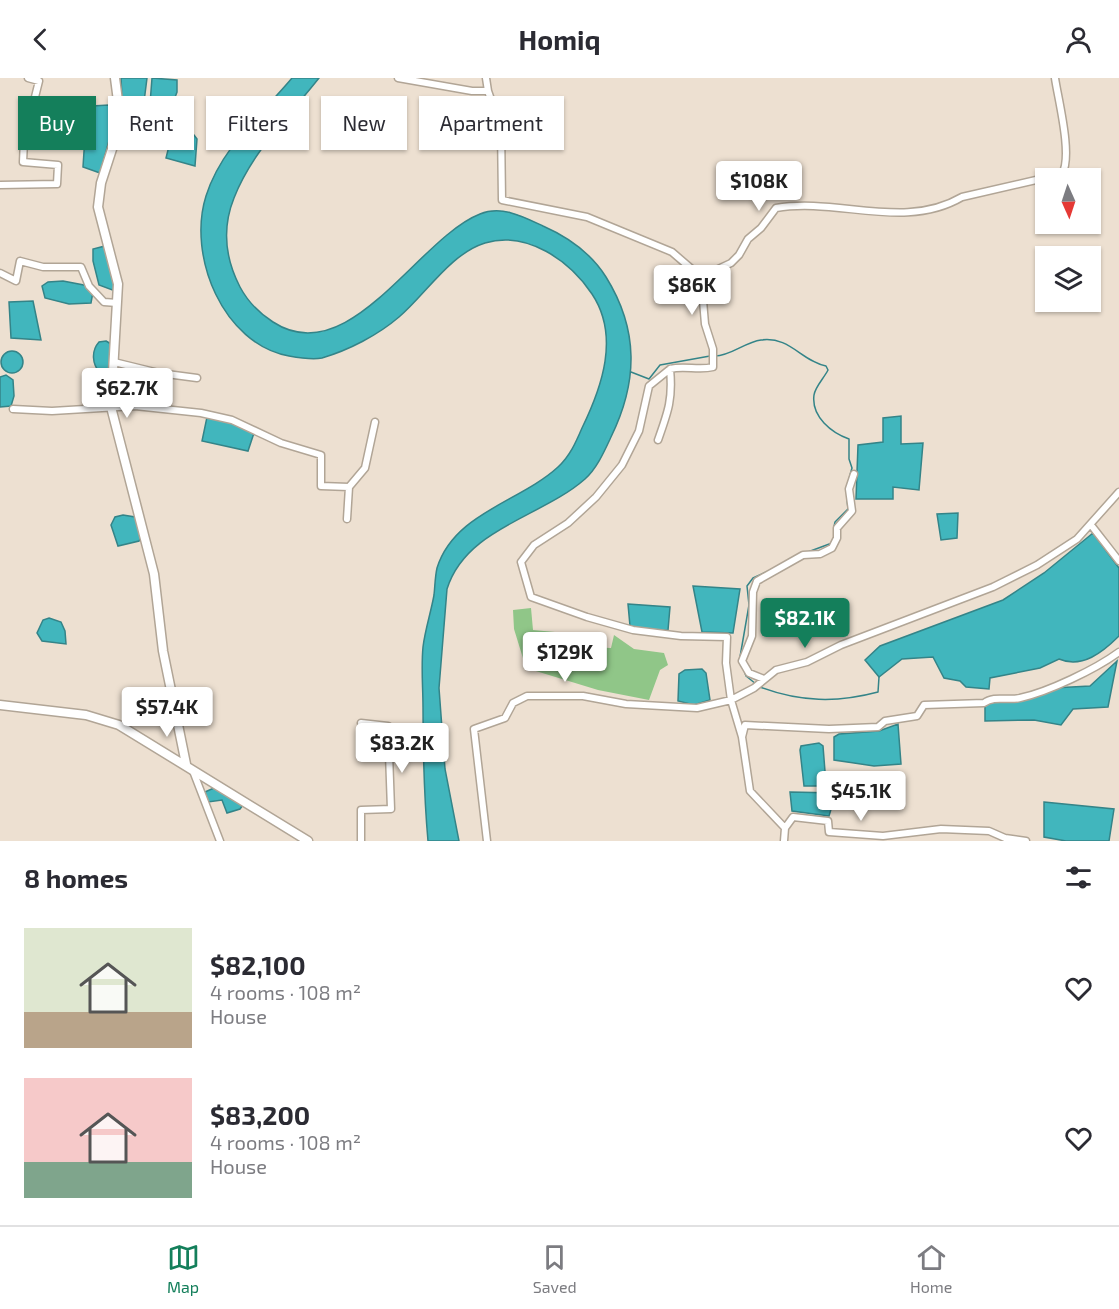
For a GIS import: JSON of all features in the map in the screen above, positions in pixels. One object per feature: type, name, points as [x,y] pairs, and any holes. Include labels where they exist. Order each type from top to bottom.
[{"type":"street","points":[[0,185],[57,184],[58,165],[23,162],[24,141],[39,81],[28,78]]},
{"type":"street","points":[[115,78],[118,101],[113,146],[101,183],[98,207],[118,284],[111,406],[154,574],[163,651],[189,766],[220,841]]},
{"type":"street","points":[[398,78],[472,91],[488,91]]},
{"type":"street","points":[[486,78],[488,91],[501,128],[502,200],[587,218],[672,252],[701,277],[705,324],[713,349],[713,367],[701,370],[684,365],[670,369],[649,386],[639,431],[622,465],[596,497],[568,523],[534,544],[521,562],[523,576],[531,597],[587,617],[653,634],[727,637],[726,663],[731,700],[742,737],[750,792],[785,828]]},
{"type":"street","points":[[701,277],[731,263],[739,255],[748,239],[761,228],[776,208],[855,208],[893,214],[913,213],[962,197],[1062,174],[1065,166],[1064,133],[1054,78]]},
{"type":"street","points":[[0,273],[16,281],[20,261],[43,267],[81,267],[89,286],[104,302],[117,303]]},
{"type":"street","points":[[114,362],[159,373],[197,378]]},
{"type":"street","points":[[658,440],[670,408],[672,392],[670,369]]},
{"type":"street","points":[[13,409],[52,411],[111,406],[162,408],[215,415],[232,420],[281,443],[321,456],[321,486],[349,487]]},
{"type":"street","points":[[347,519],[349,487],[365,468],[375,422]]},
{"type":"street","points":[[764,679],[749,673],[742,662],[752,636],[753,592],[757,581],[803,555],[820,554],[831,548],[837,538],[837,528],[852,511],[849,489],[854,474]]},
{"type":"street","points":[[487,841],[474,729],[505,718],[513,703],[527,696],[549,694],[583,696],[626,704],[697,708],[731,700],[754,688],[776,670],[807,662],[841,645],[993,587],[1037,565],[1077,539],[1119,492]]},
{"type":"street","points":[[1091,525],[1119,561]]},
{"type":"street","points":[[742,737],[746,725],[829,729],[878,727],[885,721],[917,716],[924,705],[984,703],[989,699],[1020,698],[1097,668],[1119,652]]},
{"type":"street","points":[[0,705],[109,720],[189,766],[308,841]]},
{"type":"street","points":[[361,723],[388,726],[392,810],[361,810],[361,841]]},
{"type":"street","points":[[784,841],[785,828],[793,817],[828,821],[829,832],[858,838],[940,829],[989,831],[1005,838],[1026,841]]},
{"type":"green space","points":[[531,608],[533,630],[566,633],[588,647],[611,648],[614,635],[634,649],[664,653],[668,665],[660,670],[649,700],[598,690],[526,668],[514,629],[513,610]]},
{"type":"water","points":[[121,78],[147,78],[145,96],[122,96]]},
{"type":"water","points":[[152,78],[177,80],[176,96],[151,96]]},
{"type":"water","points":[[292,78],[319,78],[304,96],[276,96]]},
{"type":"water","points":[[108,105],[108,145],[100,173],[83,167],[84,150],[96,150],[96,106]]},
{"type":"water","points":[[194,135],[197,139],[195,166],[166,158],[168,150],[194,150]]},
{"type":"water","points":[[230,150],[261,150],[242,181],[230,209],[227,232],[228,254],[240,287],[254,307],[273,322],[301,333],[329,330],[356,316],[382,296],[456,228],[480,214],[496,211],[521,216],[561,235],[578,247],[600,268],[617,297],[629,336],[630,376],[620,417],[600,460],[585,479],[568,492],[507,525],[471,551],[457,568],[447,589],[439,688],[445,769],[459,841],[428,841],[422,655],[437,568],[446,549],[473,521],[543,479],[569,454],[596,396],[605,361],[605,327],[600,310],[583,282],[560,260],[532,245],[501,240],[472,248],[450,265],[391,324],[353,346],[332,355],[314,359],[289,356],[266,348],[246,334],[229,316],[216,294],[207,270],[202,245],[201,220],[206,196],[221,163]]},
{"type":"water","points":[[105,246],[114,272],[115,291],[99,285],[93,261],[93,249]]},
{"type":"water","points":[[63,281],[89,286],[93,292],[91,303],[69,304],[45,298],[42,286],[48,282]]},
{"type":"water","points":[[33,301],[41,340],[11,338],[9,302]]},
{"type":"water","points":[[106,341],[111,344],[109,373],[100,373],[95,366],[94,353],[99,342]]},
{"type":"water","points":[[12,351],[20,354],[23,362],[20,370],[12,373],[4,370],[1,362],[4,354]]},
{"type":"water","points":[[6,375],[13,380],[14,396],[11,406],[0,407],[0,377]]},
{"type":"water","points":[[901,416],[901,444],[923,443],[919,490],[893,487],[893,499],[856,499],[858,445],[883,442],[883,418]]},
{"type":"water","points":[[207,417],[222,419],[254,433],[248,451],[202,441]]},
{"type":"water","points":[[958,513],[957,538],[941,540],[937,514]]},
{"type":"water","points":[[123,515],[135,517],[141,537],[139,541],[118,546],[111,525],[115,517]]},
{"type":"water","points":[[1093,533],[1119,568],[1119,636],[1092,657],[1076,662],[1059,659],[1040,668],[990,678],[989,689],[966,687],[960,681],[944,678],[933,657],[902,659],[879,677],[865,660],[880,646],[1003,600],[1044,573]]},
{"type":"water","points":[[693,586],[740,589],[733,633],[702,632]]},
{"type":"water","points":[[628,604],[670,607],[668,630],[643,632],[630,626]]},
{"type":"water","points":[[49,618],[61,622],[65,631],[66,644],[42,641],[37,633],[43,620]]},
{"type":"water","points":[[1117,661],[1108,707],[1073,709],[1061,725],[1034,720],[985,721],[985,705],[991,702],[1053,688],[1090,686]]},
{"type":"water","points":[[702,669],[706,673],[710,700],[694,705],[678,701],[679,674],[685,670]]},
{"type":"water","points":[[898,724],[901,764],[874,766],[834,760],[834,737],[839,734],[879,731]]},
{"type":"water","points":[[819,743],[823,746],[826,784],[824,786],[804,786],[801,746]]},
{"type":"water","points":[[216,787],[243,805],[240,809],[227,813],[222,800],[208,802],[205,792]]},
{"type":"water","points":[[790,792],[836,793],[829,816],[792,811]]},
{"type":"water","points":[[1044,802],[1114,809],[1109,841],[1066,841],[1044,837]]},
{"type":"waterway","points":[[715,356],[727,354],[755,341],[771,340],[788,345],[809,359],[826,366],[828,370],[816,389],[814,403],[824,423],[836,433],[849,439],[849,459],[852,468],[846,490]]},
{"type":"waterway","points":[[631,372],[649,379],[660,365],[710,356]]},
{"type":"waterway","points":[[834,527],[835,522],[848,509],[847,498]]},
{"type":"waterway","points":[[789,559],[832,543]]},
{"type":"waterway","points":[[740,657],[749,605],[747,586],[753,578],[775,568]]},
{"type":"waterway","points":[[744,670],[746,676],[756,684]]},
{"type":"waterway","points":[[760,687],[804,698],[848,698],[878,692],[879,677]]}]
